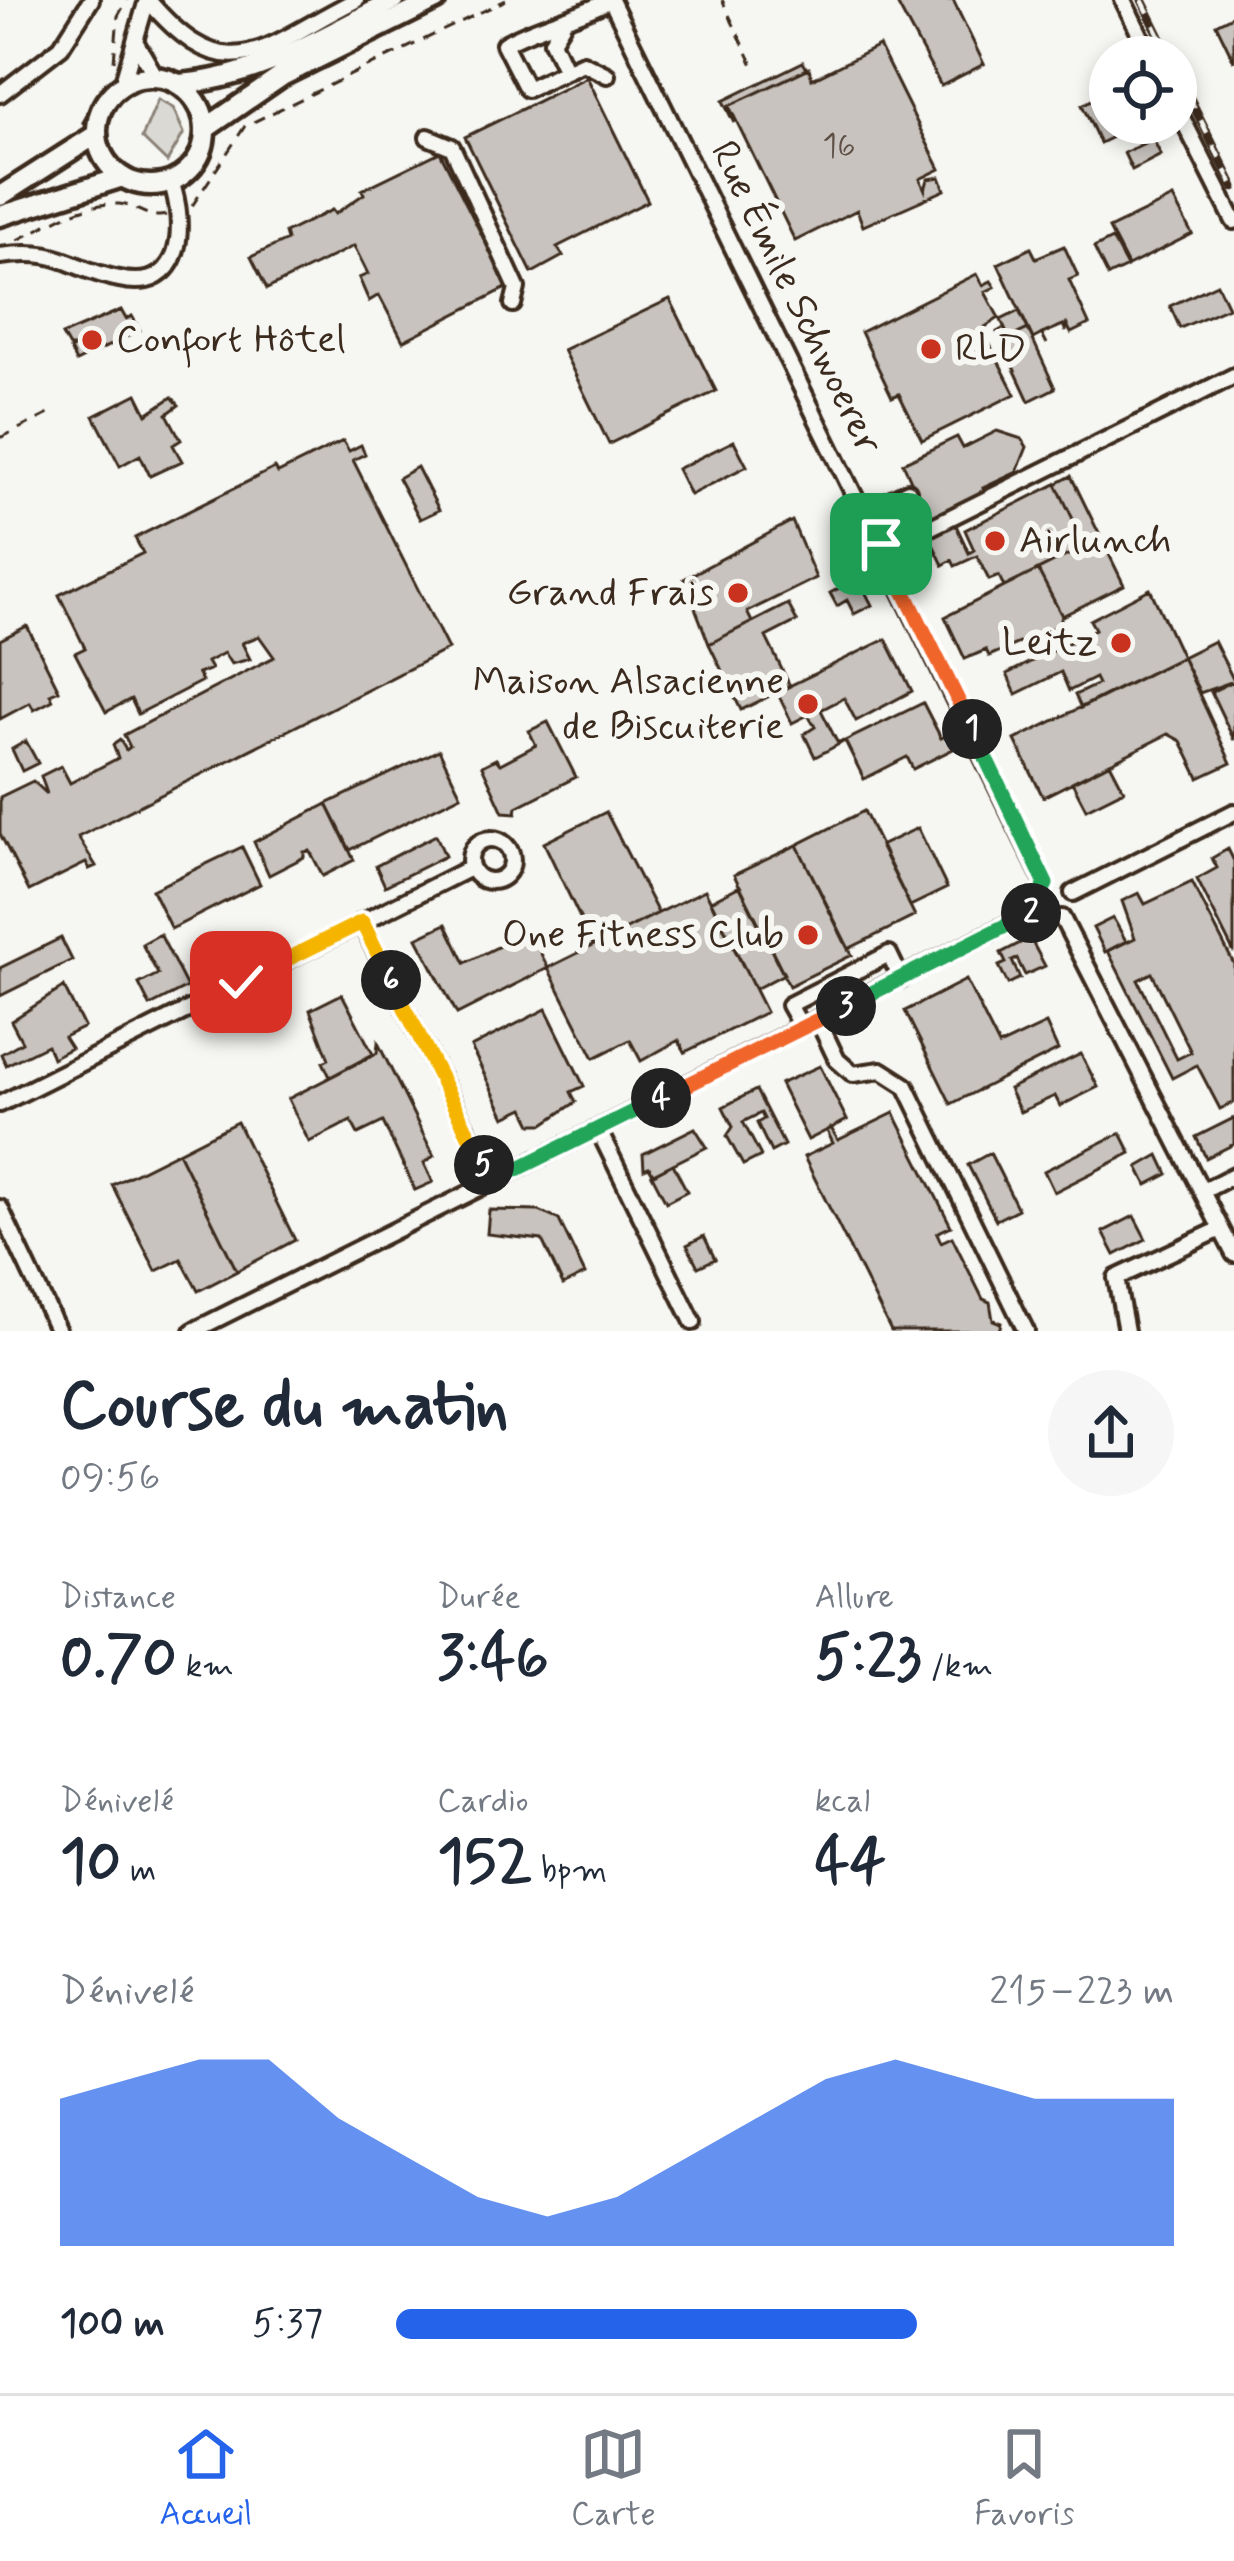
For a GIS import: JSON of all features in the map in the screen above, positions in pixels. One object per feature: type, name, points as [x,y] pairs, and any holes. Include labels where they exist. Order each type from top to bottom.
[{"type":"main road","points":[[0,196],[88,134],[103,106],[122,85],[156,77],[179,84],[212,82],[273,61],[395,0]]},
{"type":"main road","points":[[205,129],[282,76],[436,0]]},
{"type":"main road","points":[[88,134],[123,177],[141,184],[171,182],[196,161],[205,129],[197,103],[179,84]]},
{"type":"main road","points":[[0,216],[123,177]]},
{"type":"street","points":[[0,94],[61,47],[91,0]]},
{"type":"street","points":[[122,85],[147,0],[196,46],[224,59],[248,54],[356,0]]},
{"type":"street","points":[[608,75],[583,63],[527,89],[504,44],[541,24],[562,25],[610,0]]},
{"type":"street","name":"Rue Émile Schwoerer","points":[[610,0],[1046,884]]},
{"type":"street","points":[[1123,0],[1141,36]]},
{"type":"street","points":[[562,25],[552,41],[566,71]]},
{"type":"street","points":[[136,40],[156,77]]},
{"type":"street","points":[[428,137],[452,147],[517,288],[513,304]]},
{"type":"street","points":[[1195,144],[1234,220]]},
{"type":"street","points":[[0,256],[34,252],[73,259],[117,279],[143,281],[163,270],[182,242],[181,211],[171,182]]},
{"type":"street","points":[[881,544],[928,529],[1234,376]]},
{"type":"street","points":[[865,512],[908,490]]},
{"type":"street","points":[[1062,919],[1073,892],[1234,812]]},
{"type":"street","points":[[0,1104],[470,868]]},
{"type":"street","points":[[1036,910],[1036,898],[1046,884],[1060,883],[1073,892]]},
{"type":"street","points":[[1036,910],[1048,919],[1062,919]]},
{"type":"street","points":[[193,1331],[1036,910]]},
{"type":"street","points":[[1062,919],[1234,1254]]},
{"type":"street","points":[[362,922],[493,1181]]},
{"type":"street","points":[[802,1028],[789,1005],[889,954],[901,979]]},
{"type":"street","points":[[818,1020],[837,1060],[853,1074],[881,1070],[905,1086],[1026,1331]]},
{"type":"street","points":[[598,1130],[693,1322]]},
{"type":"street","points":[[1203,1191],[1234,1175]]},
{"type":"street","points":[[0,1208],[58,1331]]},
{"type":"street","points":[[1126,1331],[1116,1279],[1222,1228]]},
{"type":"path","points":[[88,134],[92,100],[115,67],[113,43],[127,0]]},
{"type":"path","points":[[0,256],[17,240],[83,207],[123,204],[156,218],[198,203],[226,147],[245,126],[506,0]]},
{"type":"path","points":[[729,15],[756,71]]},
{"type":"path","points":[[0,438],[51,413]]},
{"type":"shaded area","points":[[158,100],[173,108],[184,133],[167,162],[142,138]]},
{"type":"building","points":[[895,0],[953,0],[984,64],[941,86]]},
{"type":"building","points":[[1234,15],[1234,61],[1216,24]]},
{"type":"building","points":[[879,46],[940,169],[920,179],[925,190],[928,179],[940,177],[945,190],[863,226],[857,210],[795,241],[729,106],[809,68],[812,79]]},
{"type":"building","points":[[803,62],[807,69],[729,106],[734,123],[723,101]]},
{"type":"building","points":[[587,77],[648,201],[557,247],[563,256],[532,273],[465,137]]},
{"type":"building","points":[[1156,144],[1161,155],[1132,170],[1124,153]]},
{"type":"building","points":[[440,152],[508,287],[403,341],[379,295],[369,301],[359,278],[368,274],[354,246],[267,289],[251,257],[287,240],[285,233],[332,210],[335,214],[364,194],[362,190]]},
{"type":"building","points":[[1173,198],[1192,234],[1128,266],[1109,229]]},
{"type":"building","points":[[1112,239],[1127,267],[1108,276],[1094,248]]},
{"type":"building","points":[[1064,246],[1078,276],[1069,280],[1089,324],[1071,333],[1066,323],[1066,332],[1063,325],[1033,339],[998,264],[1031,248],[1036,258]]},
{"type":"building","name":"RLD","points":[[977,274],[983,285],[991,281],[995,287],[985,292],[999,318],[982,329],[1015,394],[922,440],[899,394],[892,397],[861,332]]},
{"type":"building","points":[[1217,284],[1228,307],[1180,328],[1170,306]]},
{"type":"building","points":[[670,299],[716,391],[609,444],[563,350]]},
{"type":"building","name":"Confort Hôtel","points":[[121,310],[126,319],[132,316],[140,330],[76,362],[70,350],[75,347],[69,347],[62,335]]},
{"type":"building","points":[[1019,311],[1028,329],[1009,338],[1001,320]]},
{"type":"building","points":[[1004,328],[1009,338],[1028,329],[1055,388],[1029,401],[997,332]]},
{"type":"building","points":[[137,394],[147,414],[172,397],[179,405],[167,414],[181,440],[173,445],[182,461],[150,476],[140,455],[120,466],[94,416]]},
{"type":"building","points":[[997,431],[1022,439],[1027,447],[1017,472],[983,488],[987,496],[930,524],[903,463],[957,437],[963,448]]},
{"type":"building","points":[[343,441],[349,451],[361,445],[365,454],[353,460],[448,649],[78,837],[96,866],[89,869],[86,863],[29,891],[0,834],[0,797],[33,781],[47,794],[41,776],[61,766],[70,783],[118,758],[113,745],[120,740],[126,750],[130,747],[124,735],[274,657],[259,636],[242,643],[250,659],[231,664],[224,653],[207,662],[211,669],[198,674],[202,681],[138,714],[131,699],[106,712],[75,653],[85,648],[59,595],[143,553],[135,538],[275,468],[278,473]]},
{"type":"building","points":[[734,441],[747,466],[690,495],[677,469]]},
{"type":"building","points":[[417,467],[439,510],[420,519],[398,478]]},
{"type":"building","points":[[1071,476],[1124,585],[1062,616],[1038,570],[1086,546],[1056,484]]},
{"type":"building","points":[[1056,484],[1086,546],[1004,587],[999,576],[989,580],[977,556],[955,566],[952,560],[943,565],[928,534],[954,521],[969,553],[974,550],[965,530]]},
{"type":"building","name":"Grand Frais","points":[[792,521],[816,578],[747,612],[752,622],[709,644],[684,579]]},
{"type":"building","points":[[1038,570],[1062,616],[1058,626],[989,656],[986,650],[965,659],[945,617]]},
{"type":"building","points":[[858,578],[872,605],[854,614],[847,600],[837,606],[830,593]]},
{"type":"building","name":"Leitz","points":[[1150,589],[1182,657],[1081,708],[1075,695],[1098,684],[1095,678],[1069,691],[1061,672],[1016,694],[1007,674],[1095,629],[1090,620]]},
{"type":"building","points":[[788,604],[797,621],[766,637],[790,686],[741,710],[709,644]]},
{"type":"building","points":[[27,626],[59,690],[50,694],[53,700],[34,710],[30,703],[0,719],[0,640]]},
{"type":"building","name":"Maison Alsacienne de Biscuiterie","points":[[886,639],[912,691],[856,721],[844,698],[821,710],[837,742],[845,741],[815,757],[804,734],[815,727],[808,715],[792,723],[777,692]]},
{"type":"building","points":[[1214,641],[1234,681],[1200,693],[1182,657]]},
{"type":"building","points":[[1182,657],[1231,763],[1199,778],[1181,741],[1168,734],[1043,797],[1015,740]]},
{"type":"building","points":[[1234,681],[1234,740],[1211,692]]},
{"type":"building","points":[[923,703],[941,738],[946,736],[953,749],[913,769],[907,757],[864,779],[845,741]]},
{"type":"building","points":[[548,722],[576,777],[517,807],[516,813],[503,812],[482,766],[496,759],[500,764],[536,745],[529,731]]},
{"type":"building","points":[[26,741],[38,763],[22,771],[12,749]]},
{"type":"building","points":[[439,750],[461,795],[350,850],[327,804]]},
{"type":"building","points":[[1110,763],[1124,790],[1086,809],[1072,782]]},
{"type":"building","points":[[327,804],[354,860],[323,876],[310,851],[304,852],[304,857],[269,875],[254,842]]},
{"type":"building","points":[[864,811],[915,916],[848,949],[797,845]]},
{"type":"building","points":[[606,812],[658,913],[593,945],[544,843]]},
{"type":"building","points":[[918,828],[947,888],[910,906],[880,846]]},
{"type":"building","points":[[436,835],[445,856],[385,886],[376,866]]},
{"type":"building","points":[[797,845],[852,955],[789,986],[734,875]]},
{"type":"building","points":[[242,847],[260,884],[171,929],[152,890]]},
{"type":"building","points":[[1228,849],[1234,861],[1234,953],[1197,879],[1217,868],[1212,858]]},
{"type":"building","points":[[1192,882],[1234,964],[1234,1102],[1220,1109],[1197,1065],[1172,1078],[1108,951],[1135,938],[1122,901],[1139,893],[1145,904]],"holes":[[[1152,973],[1191,1052],[1177,1059],[1138,980]]]},
{"type":"building","points":[[740,886],[784,974],[755,989],[711,901]]},
{"type":"building","points":[[705,890],[766,1012],[685,1052],[679,1040],[641,1061],[630,1040],[594,1058],[548,968]]},
{"type":"building","points":[[1113,918],[1126,941],[1105,952],[1093,928]]},
{"type":"building","points":[[446,924],[465,963],[530,931],[548,968],[457,1014],[417,938]]},
{"type":"building","points":[[160,934],[187,987],[150,1006],[139,984],[158,974],[142,944]]},
{"type":"building","points":[[61,938],[72,960],[0,996],[0,968]]},
{"type":"building","points":[[1030,938],[1045,966],[1025,975],[1017,959],[1012,961],[1020,978],[1008,984],[999,966],[1006,963],[1001,953]]},
{"type":"building","points":[[966,980],[999,1046],[1046,1024],[1058,1050],[951,1104],[905,1011]]},
{"type":"building","points":[[64,987],[84,1027],[64,1037],[71,1048],[52,1058],[47,1045],[6,1065],[1,1054],[22,1042],[11,1021]]},
{"type":"building","points":[[342,994],[373,1054],[330,1077],[323,1062],[329,1059],[310,1010]]},
{"type":"building","points":[[546,1009],[584,1086],[571,1092],[576,1102],[544,1124],[532,1124],[524,1108],[505,1117],[471,1047]]},
{"type":"building","points":[[378,1043],[434,1156],[424,1163],[433,1182],[415,1190],[383,1122],[358,1134],[351,1121],[309,1142],[288,1099],[377,1053]]},
{"type":"building","points":[[1081,1054],[1098,1087],[1060,1106],[1055,1096],[1020,1112],[1009,1089]]},
{"type":"building","points":[[820,1066],[847,1120],[808,1140],[780,1084]]},
{"type":"building","points":[[756,1090],[784,1145],[771,1152],[757,1123],[764,1119],[761,1113],[743,1122],[761,1156],[743,1165],[727,1136],[733,1127],[723,1107]]},
{"type":"building","points":[[894,1113],[951,1226],[937,1233],[941,1242],[952,1237],[983,1299],[990,1302],[993,1320],[1001,1323],[999,1331],[891,1331],[804,1157],[833,1143],[827,1131],[831,1128],[838,1140]]},
{"type":"building","points":[[1234,1118],[1234,1144],[1206,1158],[1196,1137]]},
{"type":"building","points":[[237,1122],[295,1240],[237,1271],[178,1152]]},
{"type":"building","points":[[695,1128],[707,1147],[653,1174],[649,1167],[644,1169],[643,1154]]},
{"type":"building","points":[[1121,1133],[1131,1153],[1054,1192],[1044,1171]]},
{"type":"building","points":[[178,1152],[237,1271],[198,1291],[181,1259],[156,1271],[112,1185]]},
{"type":"building","points":[[990,1153],[1018,1209],[996,1220],[968,1165]]},
{"type":"building","points":[[1159,1155],[1168,1174],[1147,1185],[1138,1167]]},
{"type":"building","points":[[673,1164],[687,1191],[666,1202],[652,1175]]},
{"type":"building","points":[[489,1210],[539,1211],[559,1220],[585,1274],[563,1285],[542,1240],[487,1234]]},
{"type":"building","points":[[1134,1216],[1146,1239],[1115,1255],[1103,1232]]},
{"type":"building","points":[[704,1236],[715,1259],[698,1267],[687,1245]]},
{"type":"railway","points":[[1142,0],[1160,36]]},
{"type":"railway","points":[[1197,112],[1234,187]]},
{"type":"place","name":"Confort Hôtel","points":[[92,340]]},
{"type":"place","name":"RLD","points":[[931,349]]},
{"type":"place","name":"Airlunch","points":[[995,541]]},
{"type":"place","name":"Grand Frais","points":[[738,593]]},
{"type":"place","name":"Leitz","points":[[1121,643]]},
{"type":"place","name":"Maison Alsacienne de Biscuiterie","points":[[808,704]]},
{"type":"place","name":"One Fitness Club","points":[[808,935]]},
{"type":"route","points":[[241,982],[362,922],[493,1181],[1036,910],[1036,898],[1046,884],[1035,856],[881,544]]}]
